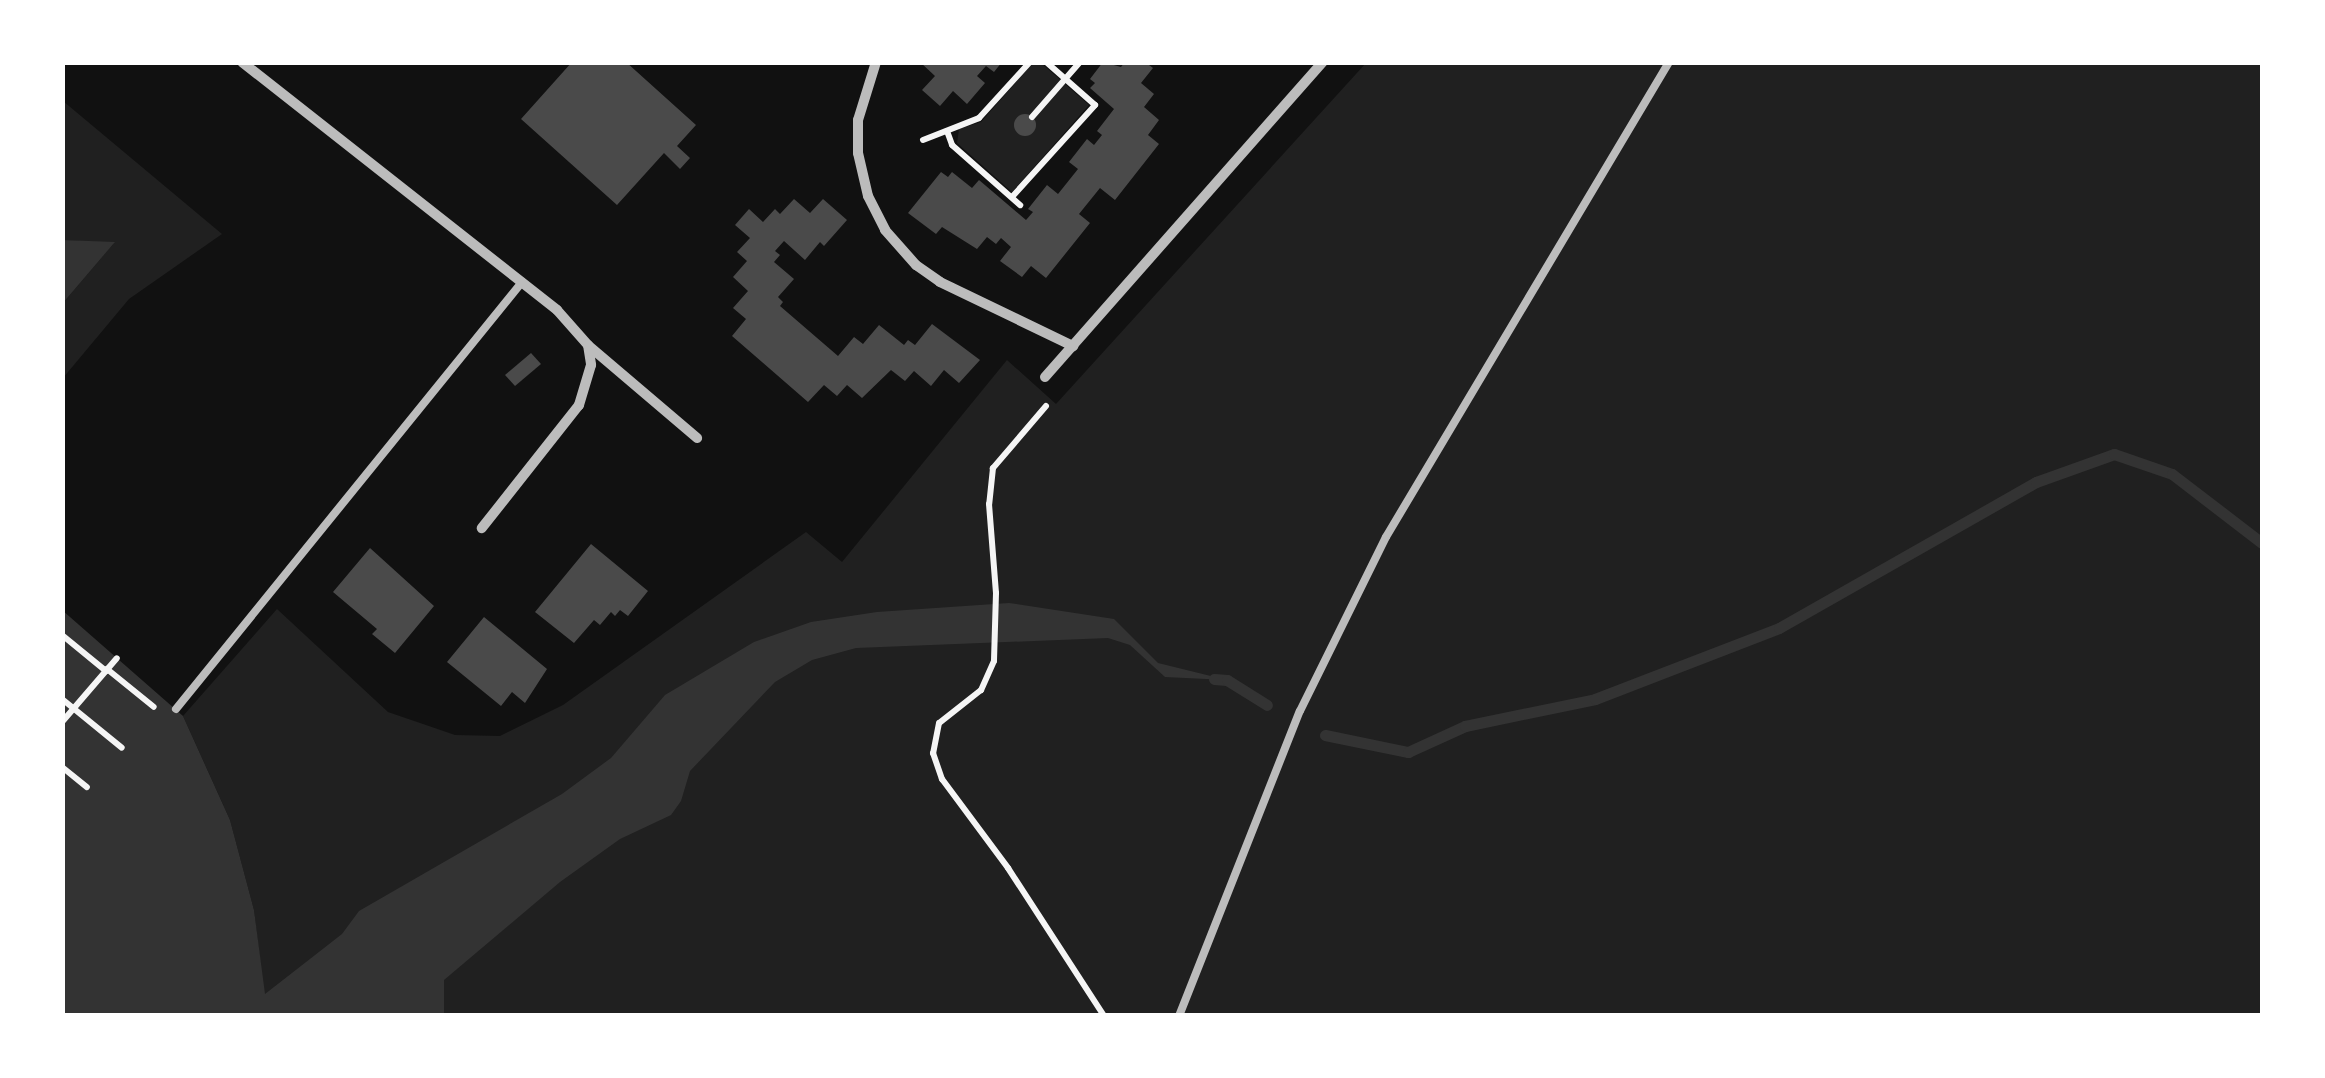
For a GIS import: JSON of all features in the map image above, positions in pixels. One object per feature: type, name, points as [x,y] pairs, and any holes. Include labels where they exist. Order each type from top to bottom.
[{"type":"street","points":[[242,62],[557,310],[588,345],[697,438]]},
{"type":"street","points":[[876,62],[858,120],[858,153],[868,196],[885,230],[916,265],[940,282],[1072,346]]},
{"type":"street","points":[[1045,377],[1323,62]]},
{"type":"street","points":[[482,528],[579,405],[590,364],[588,345]]},
{"type":"lane","points":[[1179,1016],[1300,712],[1386,537],[1669,62]]},
{"type":"lane","points":[[176,710],[522,282]]},
{"type":"path","points":[[923,140],[978,118],[1030,62]]},
{"type":"path","points":[[1012,197],[1095,104],[1046,62]]},
{"type":"path","points":[[1032,117],[1080,62]]},
{"type":"path","points":[[947,131],[952,145],[1020,204]]},
{"type":"path","points":[[1046,406],[993,468],[988,504],[996,593],[989,680],[938,724],[935,766],[1104,1016]]},
{"type":"path","points":[[62,635],[155,708]]},
{"type":"path","points":[[62,722],[117,658]]},
{"type":"path","points":[[62,699],[122,748]]},
{"type":"path","points":[[62,767],[86,788]]},
{"type":"shaded area","points":[[1033,63],[1041,63],[1089,105],[1012,192],[957,143],[959,129],[981,122]]},
{"type":"shaded area","points":[[1366,63],[2262,63],[2262,1015],[444,1015],[441,998],[264,994],[254,910],[230,820],[183,716],[277,609],[388,712],[455,735],[500,736],[563,705],[806,532],[842,562],[1007,360],[1056,404]]},
{"type":"shaded area","points":[[63,101],[222,234],[129,299],[63,378],[63,303],[114,243],[63,240]]},
{"type":"shaded area","points":[[62,240],[115,242],[63,303]]},
{"type":"shaded area","points":[[1009,603],[1114,619],[1158,663],[1227,680],[1165,677],[1130,645],[1108,638],[856,648],[812,660],[775,682],[690,771],[681,801],[671,815],[620,839],[560,882],[444,980],[444,1015],[63,1015],[62,610],[183,716],[230,820],[254,910],[265,994],[342,934],[359,911],[562,794],[611,758],[665,695],[754,642],[811,622],[877,612]]},
{"type":"building","points":[[572,62],[626,62],[696,125],[677,146],[690,158],[680,169],[664,153],[617,205],[521,119]]},
{"type":"building","points":[[920,62],[1002,62],[994,72],[986,66],[977,76],[985,83],[967,104],[953,91],[940,106],[922,90],[935,76]]},
{"type":"building","points":[[1103,62],[1121,67],[1125,62],[1145,62],[1153,68],[1141,83],[1154,94],[1144,107],[1159,120],[1148,135],[1159,144],[1115,200],[1100,188],[1079,214],[1090,223],[1046,278],[1031,266],[1022,277],[1000,261],[1011,247],[1001,238],[996,244],[987,237],[977,249],[942,227],[936,234],[908,213],[941,172],[948,177],[952,172],[972,188],[979,180],[1026,220],[1033,212],[1028,209],[1047,185],[1058,194],[1078,169],[1069,162],[1087,139],[1094,145],[1102,135],[1097,131],[1114,109],[1090,88],[1095,83],[1090,79]]},
{"type":"building","points":[[1025,114],[1036,125],[1025,136],[1014,125]]},
{"type":"building","points":[[794,199],[810,213],[823,199],[847,220],[805,260],[784,241],[775,251],[780,255],[774,262],[794,279],[778,297],[783,302],[780,306],[838,356],[854,337],[863,344],[879,325],[904,345],[908,340],[915,345],[932,324],[980,360],[959,383],[944,370],[931,386],[914,371],[905,381],[891,370],[862,398],[847,385],[837,396],[824,385],[808,402],[732,336],[746,319],[733,308],[748,291],[733,277],[747,261],[737,252],[750,238],[735,225],[749,209],[763,222],[775,209],[780,214]]},
{"type":"building","points":[[531,353],[541,364],[515,386],[505,375]]},
{"type":"building","points":[[591,544],[648,591],[628,616],[620,610],[615,616],[611,612],[600,625],[594,620],[574,643],[535,612]]},
{"type":"building","points":[[370,548],[434,606],[395,653],[372,634],[377,629],[333,592]]},
{"type":"building","points":[[484,617],[547,669],[525,703],[512,692],[501,706],[447,662]]},
{"type":"waterway","points":[[1325,735],[1408,752],[1465,726],[1595,699],[1779,628],[2036,482],[2114,454],[2172,474],[2262,543]]},
{"type":"waterway","points":[[1214,679],[1227,680],[1267,705]]}]
